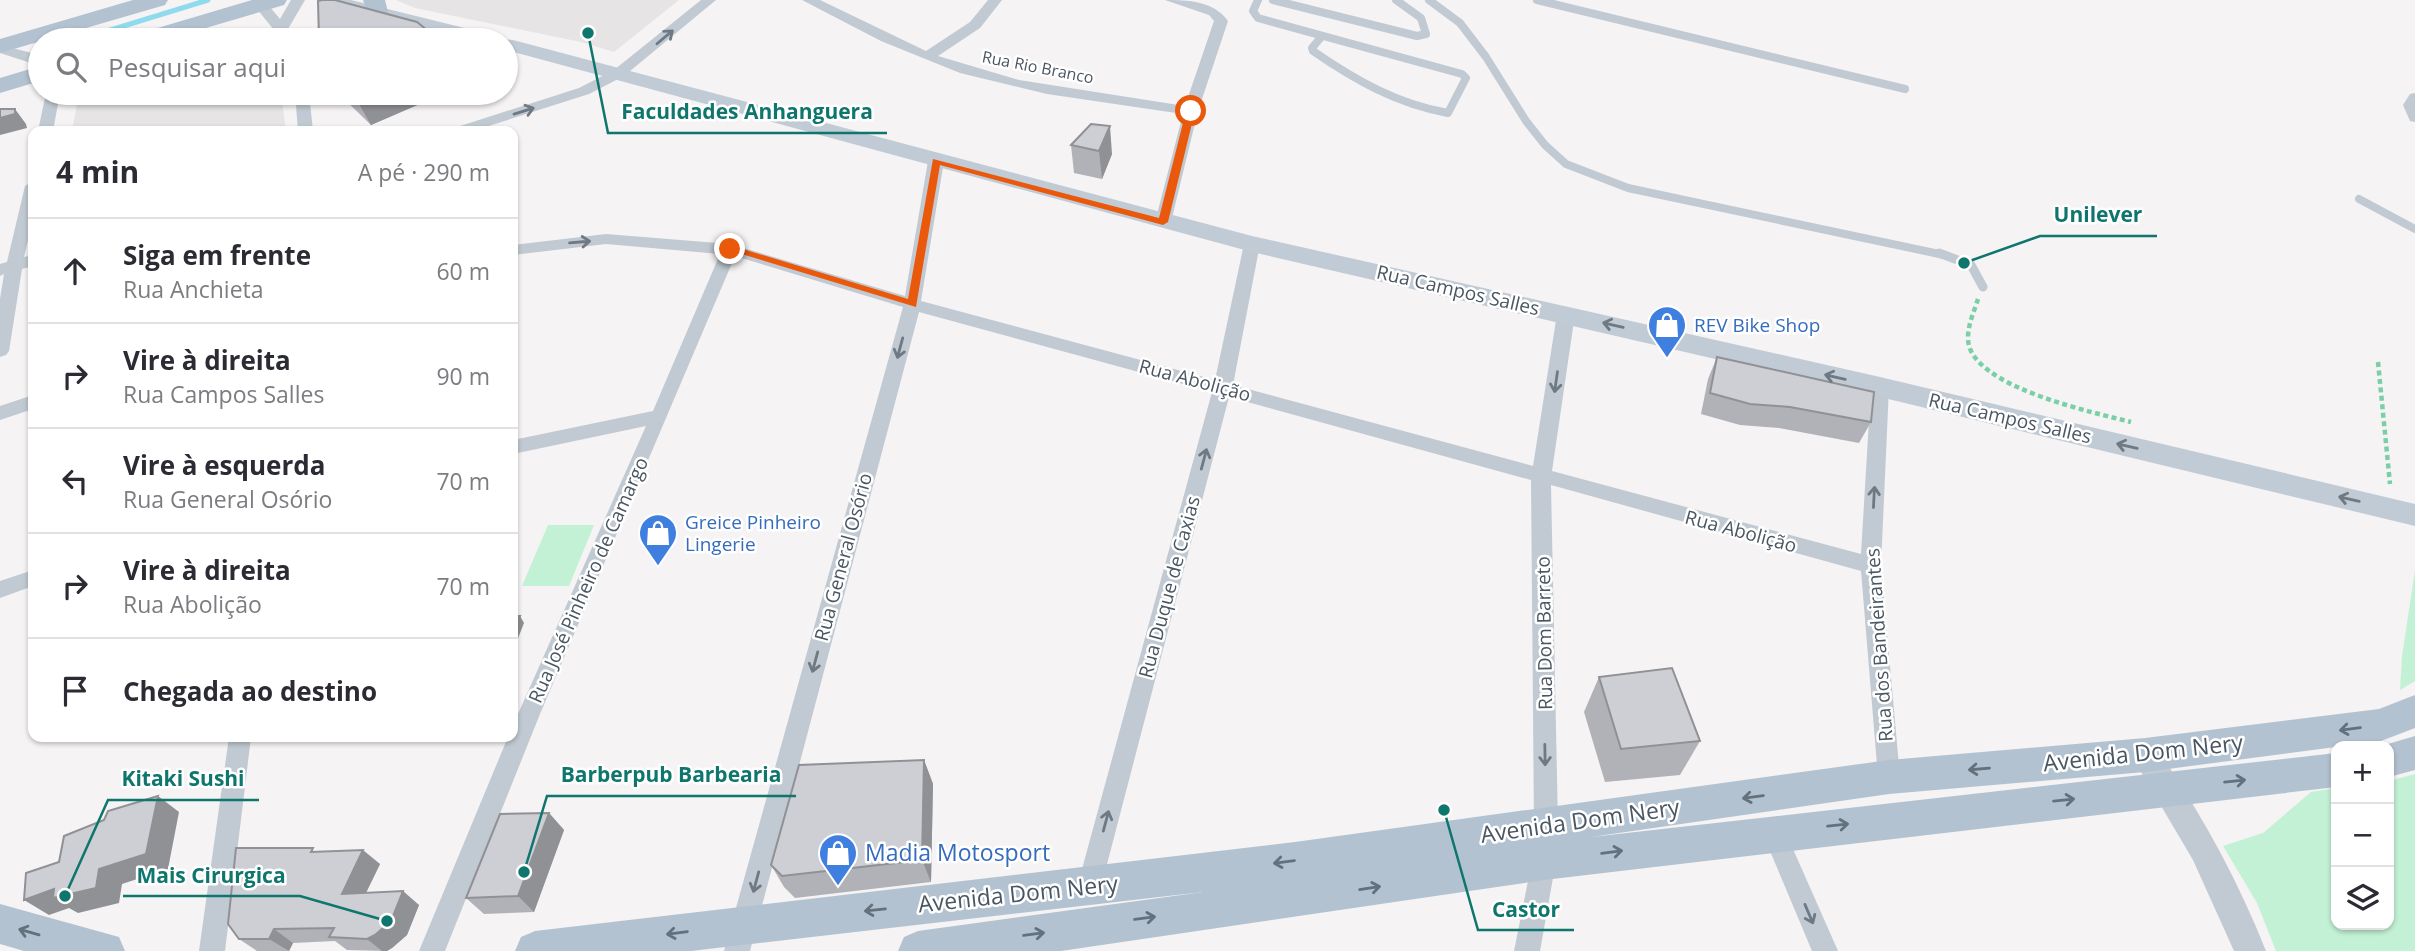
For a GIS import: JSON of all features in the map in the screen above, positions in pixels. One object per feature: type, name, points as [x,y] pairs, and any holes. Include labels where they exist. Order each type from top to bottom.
[{"type":"main road","points":[[65,28],[157,0]]},
{"type":"main road","points":[[327,0],[376,6],[449,28]]},
{"type":"main road","points":[[180,28],[260,1]]},
{"type":"main road","points":[[0,48],[28,39]]},
{"type":"main road","name":"Rua Campos Salles","points":[[518,47],[1252,244],[1880,387],[2389,496],[2415,515]]},
{"type":"main road","points":[[0,86],[28,69]]},
{"type":"main road","name":"Avenida Dom Nery","points":[[918,951],[1354,890],[1545,843],[1889,777],[2145,755],[2381,725],[2415,711]]},
{"type":"main road","points":[[2394,759],[2415,753]]},
{"type":"main road","name":"Avenida Dom Nery","points":[[535,951],[741,937],[1089,887],[1545,843],[1774,832],[2331,772]]},
{"type":"main road","points":[[0,923],[82,948],[105,951]]},
{"type":"street","points":[[286,28],[298,0]]},
{"type":"street","points":[[475,126],[554,102],[619,73],[709,0]]},
{"type":"street","name":"Rua Rio Branco","points":[[809,0],[879,35],[964,70],[1006,81],[1191,111]]},
{"type":"street","points":[[929,55],[956,39],[992,6],[977,0]]},
{"type":"street","points":[[1163,222],[1191,111],[1221,21],[1219,15],[1205,8],[1172,0]]},
{"type":"street","points":[[260,1],[278,28]]},
{"type":"street","points":[[0,48],[28,59]]},
{"type":"street","points":[[2415,97],[2410,105],[2415,118]]},
{"type":"street","points":[[47,126],[50,105]]},
{"type":"street","points":[[303,105],[305,126]]},
{"type":"street","name":"Rua General Osório","points":[[741,937],[912,304],[936,161]]},
{"type":"street","points":[[0,351],[7,268],[28,202]]},
{"type":"street","name":"Rua Abolição","points":[[518,249],[606,239],[730,249],[912,304],[1223,387],[1541,478],[1871,565]]},
{"type":"street","name":"Rua Duque de Caxias","points":[[1077,927],[1223,387],[1252,244]]},
{"type":"street","name":"Rua José Pinheiro de Camargo","points":[[521,715],[660,416],[730,249]]},
{"type":"street","points":[[7,268],[28,262]]},
{"type":"street","name":"Rua Dom Barreto","points":[[1527,951],[1545,843],[1541,478],[1566,314]]},
{"type":"street","name":"Rua dos Bandeirantes","points":[[1880,387],[1871,565],[1889,777]]},
{"type":"street","points":[[0,413],[28,404]]},
{"type":"street","points":[[518,446],[660,416]]},
{"type":"street","points":[[0,590],[28,580]]},
{"type":"street","points":[[212,951],[239,742]]},
{"type":"street","name":"Rua José Pinheiro de Camargo","points":[[432,951],[511,742]]},
{"type":"street","points":[[2145,755],[2210,861],[2238,918],[2250,951]]},
{"type":"street","points":[[1774,832],[1825,951]]},
{"type":"lane","points":[[1258,0],[1253,11],[1258,18],[1462,74],[1466,78],[1448,113],[1412,104],[1363,85],[1313,51],[1312,48],[1322,36]]},
{"type":"lane","points":[[1273,0],[1417,36],[1426,34],[1426,23],[1422,18],[1396,0]]},
{"type":"lane","points":[[1429,0],[1460,23],[1486,57],[1526,121],[1545,145],[1566,164],[1628,188],[1933,251],[1971,265],[1983,287]]},
{"type":"lane","points":[[1537,0],[1905,89]]},
{"type":"lane","points":[[2359,199],[2415,229]]},
{"type":"path","points":[[1983,287],[1968,329],[1971,354],[1990,372],[2022,389],[2066,405],[2142,425]]},
{"type":"path","points":[[2378,362],[2389,496]]},
{"type":"path","points":[[2377,481],[2389,496]]},
{"type":"shaded area","points":[[396,0],[679,0],[614,52],[518,28],[415,8]]},
{"type":"shaded area","points":[[77,105],[283,105],[285,126],[73,126]]},
{"type":"green space","points":[[548,525],[594,525],[569,586],[522,586]]},
{"type":"green space","points":[[2415,570],[2415,681],[2400,690],[2402,656]]},
{"type":"green space","points":[[2415,774],[2415,951],[2276,951],[2257,903],[2223,846],[2263,833],[2311,792],[2331,789],[2331,930],[2394,930],[2394,780]]},
{"type":"building","points":[[335,0],[417,22],[424,28],[319,28],[318,1]]},
{"type":"building","points":[[0,109],[15,109],[15,114],[0,118]]},
{"type":"building","points":[[1091,124],[1110,126],[1099,151],[1071,145]]},
{"type":"building","points":[[1717,357],[1874,392],[1871,422],[1790,407],[1750,404],[1710,393]]},
{"type":"building","points":[[1672,668],[1700,741],[1621,749],[1599,677]]},
{"type":"building","points":[[924,760],[922,860],[782,876],[771,865],[799,765]]},
{"type":"building","points":[[158,796],[146,854],[99,869],[96,888],[53,898],[54,889],[24,900],[26,873],[59,862],[64,836],[104,820],[108,811]]},
{"type":"building","points":[[549,813],[518,896],[466,898],[500,814]]},
{"type":"building","points":[[236,848],[313,848],[311,852],[363,850],[342,894],[403,891],[391,921],[367,939],[329,937],[334,928],[274,929],[269,939],[239,939],[228,924]]},
{"type":"waterway","points":[[117,28],[208,0]]},
{"type":"place","name":"Faculdades Anhanguera","points":[[588,33]]},
{"type":"place","name":"Unilever","points":[[1964,263]]},
{"type":"place","name":"REV Bike Shop","points":[[1667,359]]},
{"type":"place","name":"Greice Pinheiro Lingerie","points":[[658,567]]},
{"type":"place","name":"Castor","points":[[1444,810]]},
{"type":"place","name":"Barberpub Barbearia","points":[[524,872]]},
{"type":"place","name":"Madia Motosport","points":[[838,887]]},
{"type":"place","name":"Kitaki Sushi","points":[[65,896]]},
{"type":"place","name":"Mais Cirurgica","points":[[387,921]]},
{"type":"route","points":[[730,249],[912,304],[936,161],[1061,192],[1163,222],[1191,111]]}]
